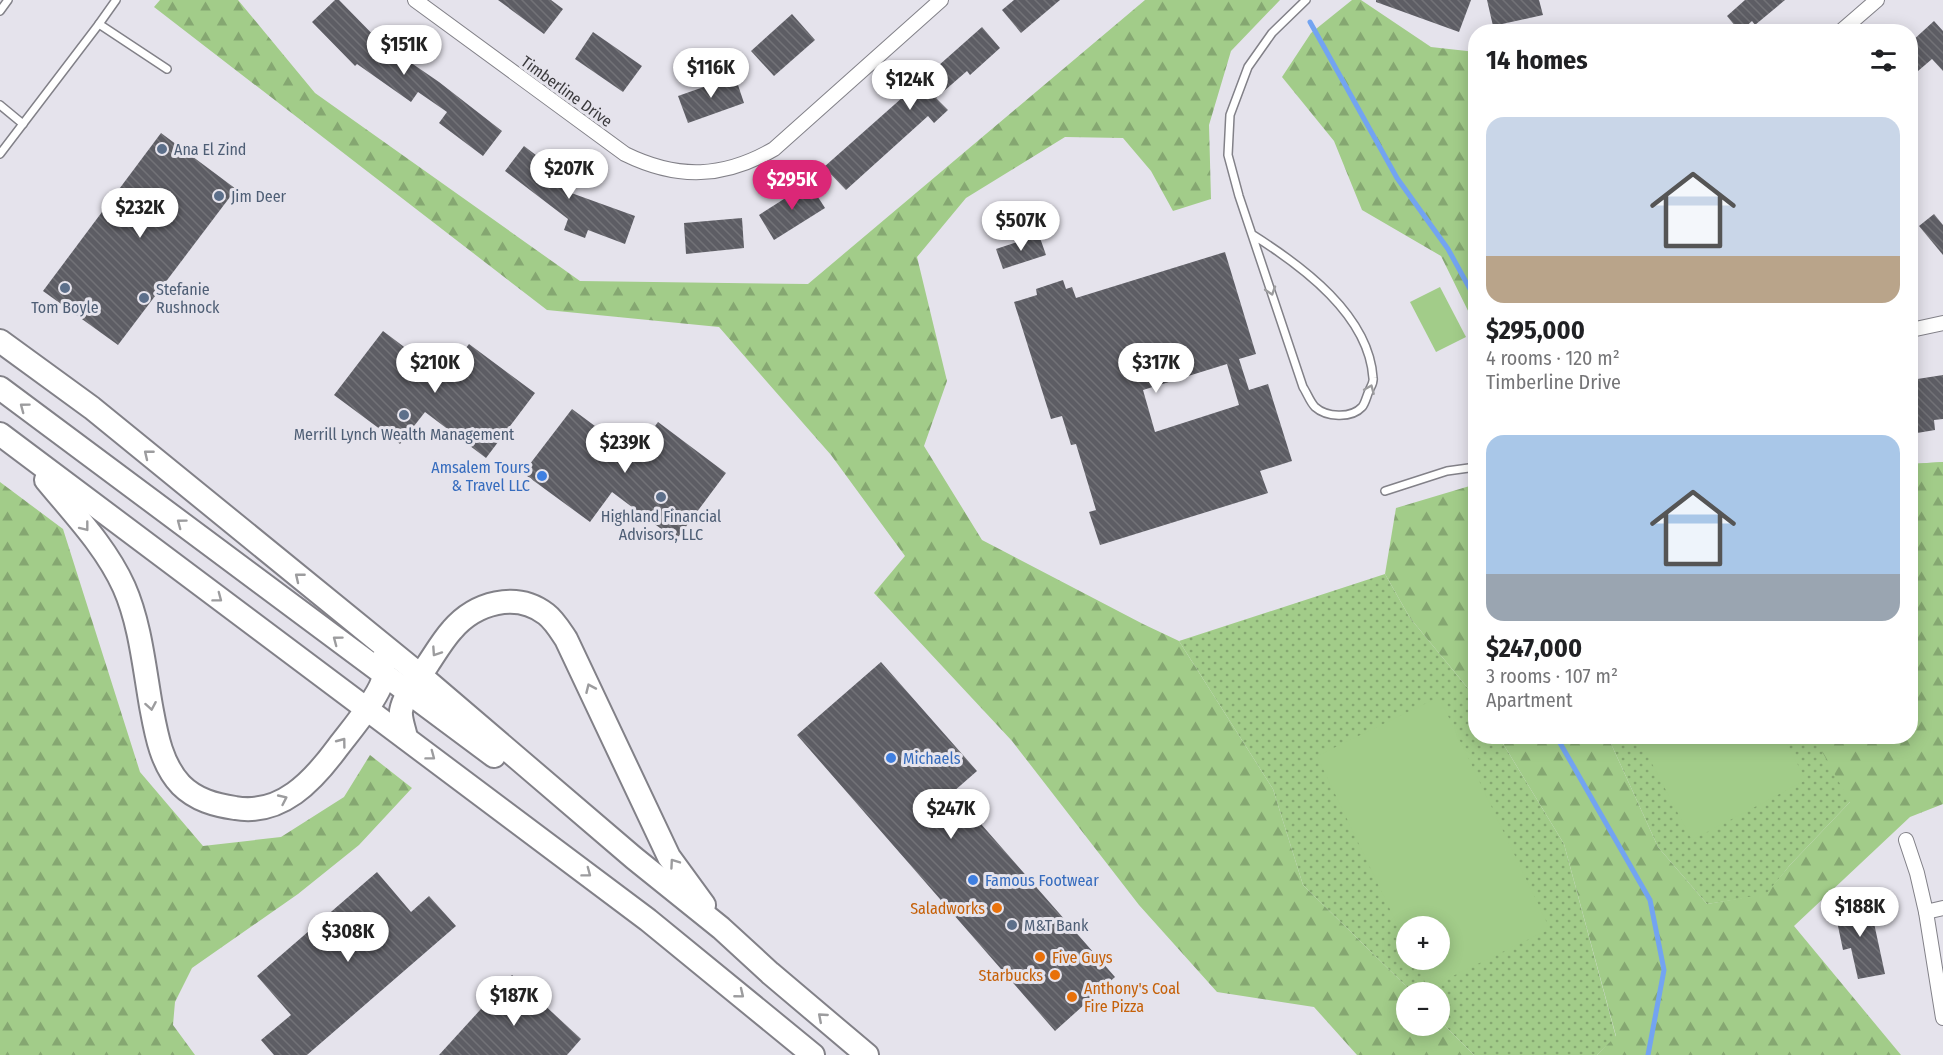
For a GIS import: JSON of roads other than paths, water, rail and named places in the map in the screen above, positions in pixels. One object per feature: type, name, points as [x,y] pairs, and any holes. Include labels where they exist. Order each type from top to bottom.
[{"type":"highway","points":[[0,341],[92,408],[377,640],[414,684],[721,928],[867,1055]]},
{"type":"highway","points":[[0,388],[384,675],[414,684]]},
{"type":"highway","points":[[0,434],[648,920],[813,1055]]},
{"type":"highway","points":[[20,450],[84,525],[124,586],[137,628],[157,736],[169,768],[181,785],[191,793],[217,805],[242,809],[267,806],[283,800],[310,782],[324,767],[378,692],[384,675],[377,640]]},
{"type":"highway","points":[[406,738],[401,712],[414,684],[452,628],[470,613],[483,606],[513,601],[525,603],[547,615],[566,639],[581,667],[669,857],[721,928]]},
{"type":"street","name":"Timberline Drive","points":[[415,0],[625,154],[660,167],[696,172],[729,169],[753,161],[774,149],[942,0]]},
{"type":"street","points":[[1848,24],[1877,0]]},
{"type":"street","points":[[1918,328],[1943,323]]},
{"type":"street","points":[[1906,840],[1926,912],[1943,1018]]},
{"type":"street","points":[[1926,912],[1943,908]]},
{"type":"lane","points":[[0,11],[8,0]]},
{"type":"lane","points":[[0,154],[116,0]]},
{"type":"lane","points":[[1253,236],[1285,256],[1320,286],[1355,325],[1369,353],[1374,381],[1362,408],[1348,415],[1331,415],[1314,407],[1303,387],[1253,236],[1228,155],[1230,115],[1248,67],[1272,33],[1306,0]]},
{"type":"lane","points":[[99,24],[167,69]]},
{"type":"lane","points":[[0,105],[23,124]]},
{"type":"lane","points":[[1385,491],[1447,471],[1468,468]]},
{"type":"waterway","points":[[1310,22],[1397,178],[1448,249],[1468,285]]},
{"type":"waterway","points":[[1561,744],[1650,900],[1664,970],[1648,1055]]},
{"type":"place","name":"Ana El Zind","points":[[162,149]]},
{"type":"place","name":"Jim Deer","points":[[219,196]]},
{"type":"place","name":"Tom Boyle","points":[[65,288]]},
{"type":"place","name":"Stefanie Rushnock","points":[[144,298]]},
{"type":"place","name":"Merrill Lynch Wealth Management","points":[[404,415]]},
{"type":"place","name":"Amsalem Tours & Travel LLC","points":[[542,476]]},
{"type":"place","name":"Highland Financial Advisors, LLC","points":[[661,497]]},
{"type":"place","name":"Michaels","points":[[891,758]]},
{"type":"place","name":"Famous Footwear","points":[[973,880]]},
{"type":"place","name":"Saladworks","points":[[997,908]]},
{"type":"place","name":"M&T Bank","points":[[1012,925]]},
{"type":"place","name":"Five Guys","points":[[1040,957]]},
{"type":"place","name":"Starbucks","points":[[1055,975]]},
{"type":"place","name":"Anthony's Coal Fire Pizza","points":[[1072,997]]}]
